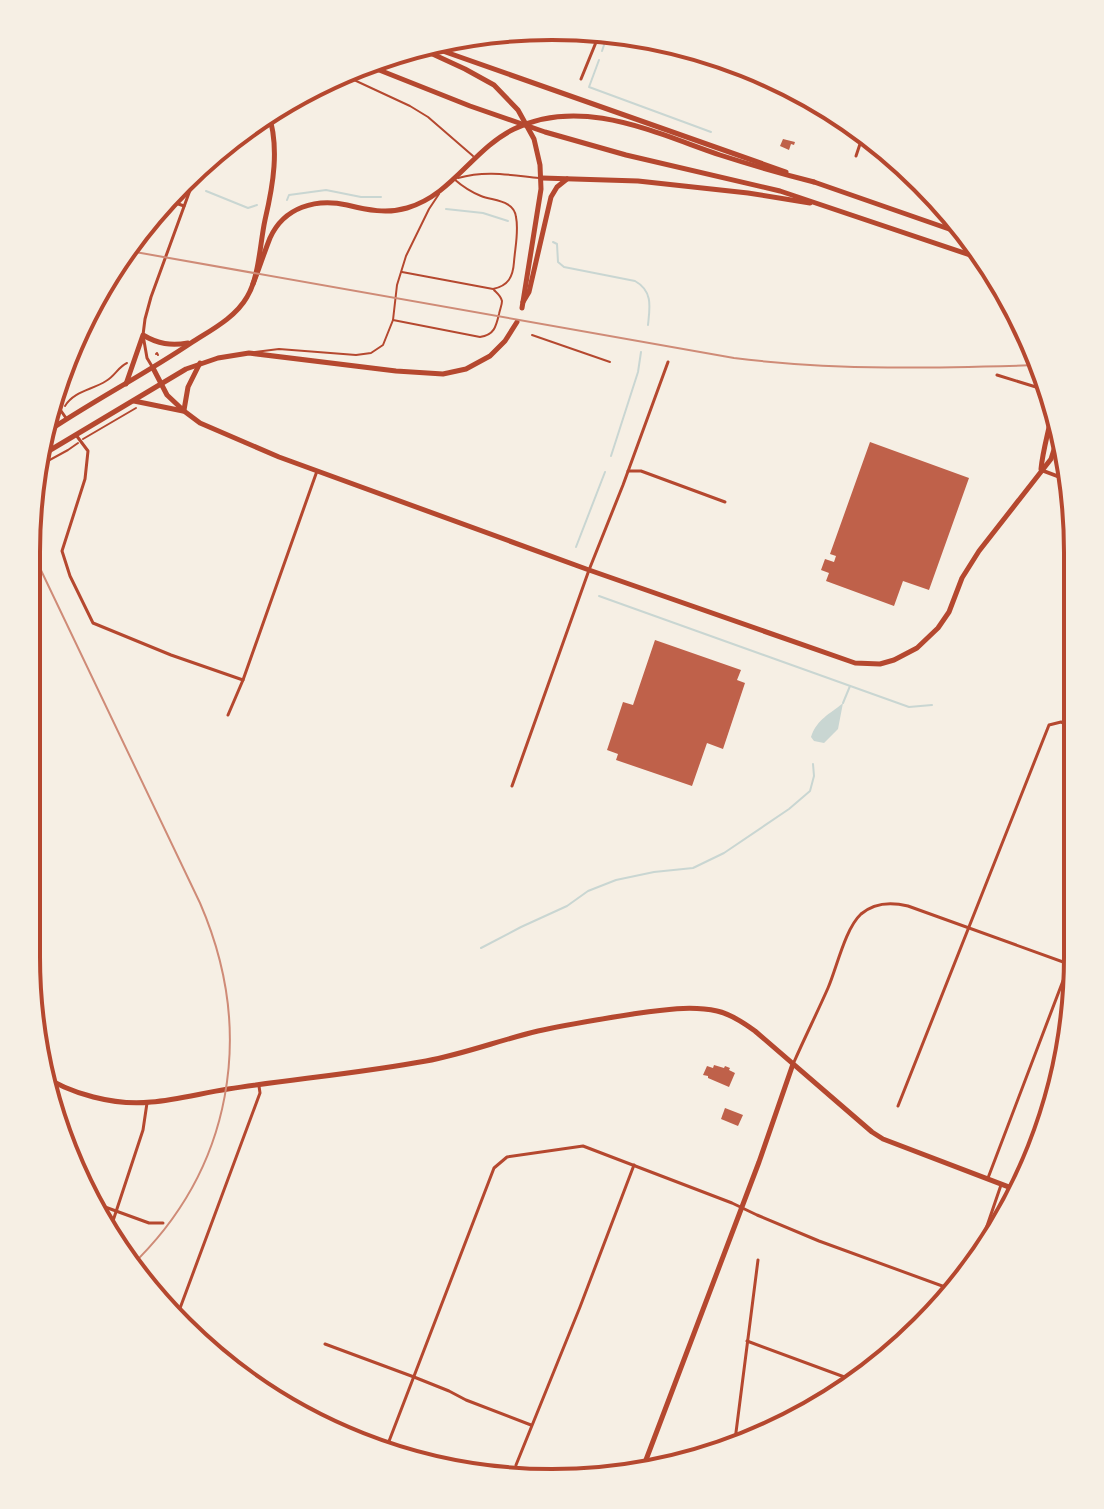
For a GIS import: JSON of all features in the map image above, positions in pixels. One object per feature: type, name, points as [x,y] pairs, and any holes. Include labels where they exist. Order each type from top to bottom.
[{"type":"main road","points":[[445,52],[949,229]]},
{"type":"main road","points":[[433,54],[494,85],[510,100],[527,124],[538,153],[542,178],[523,305],[529,292],[548,204],[554,191],[567,179]]},
{"type":"main road","points":[[379,70],[470,106],[590,145],[780,191],[968,254]]},
{"type":"main road","points":[[55,426],[153,368],[237,311],[250,293],[270,238],[279,224],[301,206],[327,202],[379,212],[409,208],[442,190],[475,157],[505,134],[527,124],[570,115],[601,117],[814,182]]},
{"type":"main road","points":[[253,284],[272,182],[275,154],[272,123]]},
{"type":"main road","points":[[542,178],[638,181],[823,204]]},
{"type":"main road","points":[[50,450],[161,383],[200,363],[218,358],[249,353],[443,374],[466,369],[490,356],[505,341],[517,322]]},
{"type":"main road","points":[[126,384],[143,335],[161,344],[193,342]]},
{"type":"main road","points":[[184,411],[188,387],[200,363]]},
{"type":"main road","points":[[153,368],[167,395],[200,423],[279,457],[855,663],[880,664],[894,660],[917,648],[938,628],[949,612],[970,564],[1051,459],[1054,451]]},
{"type":"main road","points":[[133,401],[184,411]]},
{"type":"main road","points":[[1041,470],[1042,452],[1049,429]]},
{"type":"main road","points":[[56,1083],[76,1092],[147,1103],[428,1061],[540,1031],[643,1013],[683,1009],[719,1011],[755,1031],[883,1139],[1009,1188]]},
{"type":"main road","points":[[646,1460],[793,1064]]},
{"type":"street","points":[[581,79],[596,42]]},
{"type":"street","points":[[856,156],[860,143]]},
{"type":"street","points":[[153,368],[147,358],[143,335],[145,319],[190,190]]},
{"type":"street","points":[[177,204],[184,206]]},
{"type":"street","points":[[512,786],[668,362]]},
{"type":"street","points":[[997,375],[1037,387]]},
{"type":"street","points":[[60,410],[66,419]]},
{"type":"street","points":[[76,435],[88,451],[85,479],[62,551],[70,576],[93,623],[243,680]]},
{"type":"street","points":[[1041,470],[1058,477]]},
{"type":"street","points":[[228,715],[317,471]]},
{"type":"street","points":[[628,471],[641,471],[725,502]]},
{"type":"street","points":[[898,1106],[1049,725],[1064,723]]},
{"type":"street","points":[[793,1064],[830,984],[853,924],[864,911],[878,905],[894,903],[908,906],[1064,963]]},
{"type":"street","points":[[987,1179],[1063,982]]},
{"type":"street","points":[[180,1308],[260,1093],[259,1085]]},
{"type":"street","points":[[114,1221],[143,1130],[147,1103]]},
{"type":"street","points":[[389,1442],[488,1182],[497,1165],[507,1157],[583,1146],[741,1207],[819,1241],[944,1287]]},
{"type":"street","points":[[516,1465],[634,1165]]},
{"type":"street","points":[[987,1226],[1001,1185]]},
{"type":"street","points":[[106,1208],[154,1224],[163,1223]]},
{"type":"street","points":[[736,1435],[758,1260]]},
{"type":"street","points":[[747,1341],[844,1377]]},
{"type":"street","points":[[325,1344],[531,1425]]},
{"type":"lane","points":[[354,80],[428,117],[475,157]]},
{"type":"lane","points":[[453,179],[483,172],[542,178]]},
{"type":"lane","points":[[400,272],[493,289],[504,287],[511,278],[517,219],[514,208],[471,191],[453,179]]},
{"type":"lane","points":[[249,353],[279,349],[348,355],[371,353],[383,345],[393,320],[397,285],[406,256],[442,190]]},
{"type":"lane","points":[[393,320],[486,336],[496,327],[502,301],[493,289]]},
{"type":"lane","points":[[532,335],[610,362]]},
{"type":"path","points":[[157,354],[159,348]]},
{"type":"path","points":[[65,405],[74,395],[107,381],[121,365],[128,363]]},
{"type":"path","points":[[91,435],[130,410],[141,407]]},
{"type":"path","points":[[48,461],[69,448]]},
{"type":"shaded area","points":[[843,703],[838,729],[824,743],[814,741],[811,737],[817,726]]},
{"type":"building","points":[[783,139],[795,142],[789,150],[780,146]]},
{"type":"building","points":[[870,442],[969,478],[929,590],[903,581],[894,606],[826,581],[829,573],[821,570],[825,559],[834,562],[836,556],[830,554]]},
{"type":"building","points":[[655,640],[741,670],[737,680],[745,683],[723,749],[707,743],[692,786],[616,760],[618,754],[607,750],[623,702],[633,705]]},
{"type":"building","points":[[714,1065],[725,1066],[735,1073],[729,1087],[703,1075],[707,1066],[713,1068]]},
{"type":"building","points":[[725,1108],[743,1115],[738,1126],[721,1119]]},
{"type":"waterway","points":[[602,51],[605,43]]},
{"type":"waterway","points":[[599,60],[589,87],[711,132]]},
{"type":"waterway","points":[[287,200],[289,195],[326,190],[361,197],[381,197]]},
{"type":"waterway","points":[[206,191],[248,208],[257,205]]},
{"type":"waterway","points":[[446,209],[483,213],[508,221]]},
{"type":"waterway","points":[[553,242],[557,244],[558,262],[564,267],[635,281],[641,285],[649,300],[648,325]]},
{"type":"waterway","points":[[611,456],[638,372],[641,352]]},
{"type":"waterway","points":[[576,547],[605,472]]},
{"type":"waterway","points":[[599,596],[909,707],[932,705]]},
{"type":"waterway","points":[[843,703],[850,686]]},
{"type":"waterway","points":[[481,948],[567,906],[588,891],[616,880],[693,868],[724,853],[810,791],[813,764]]},
{"type":"railway","points":[[137,252],[734,358],[850,367],[1029,365]]},
{"type":"railway","points":[[40,568],[200,903],[217,952],[227,1001],[230,1049],[225,1097],[212,1143],[192,1187],[165,1229],[138,1258]]}]
